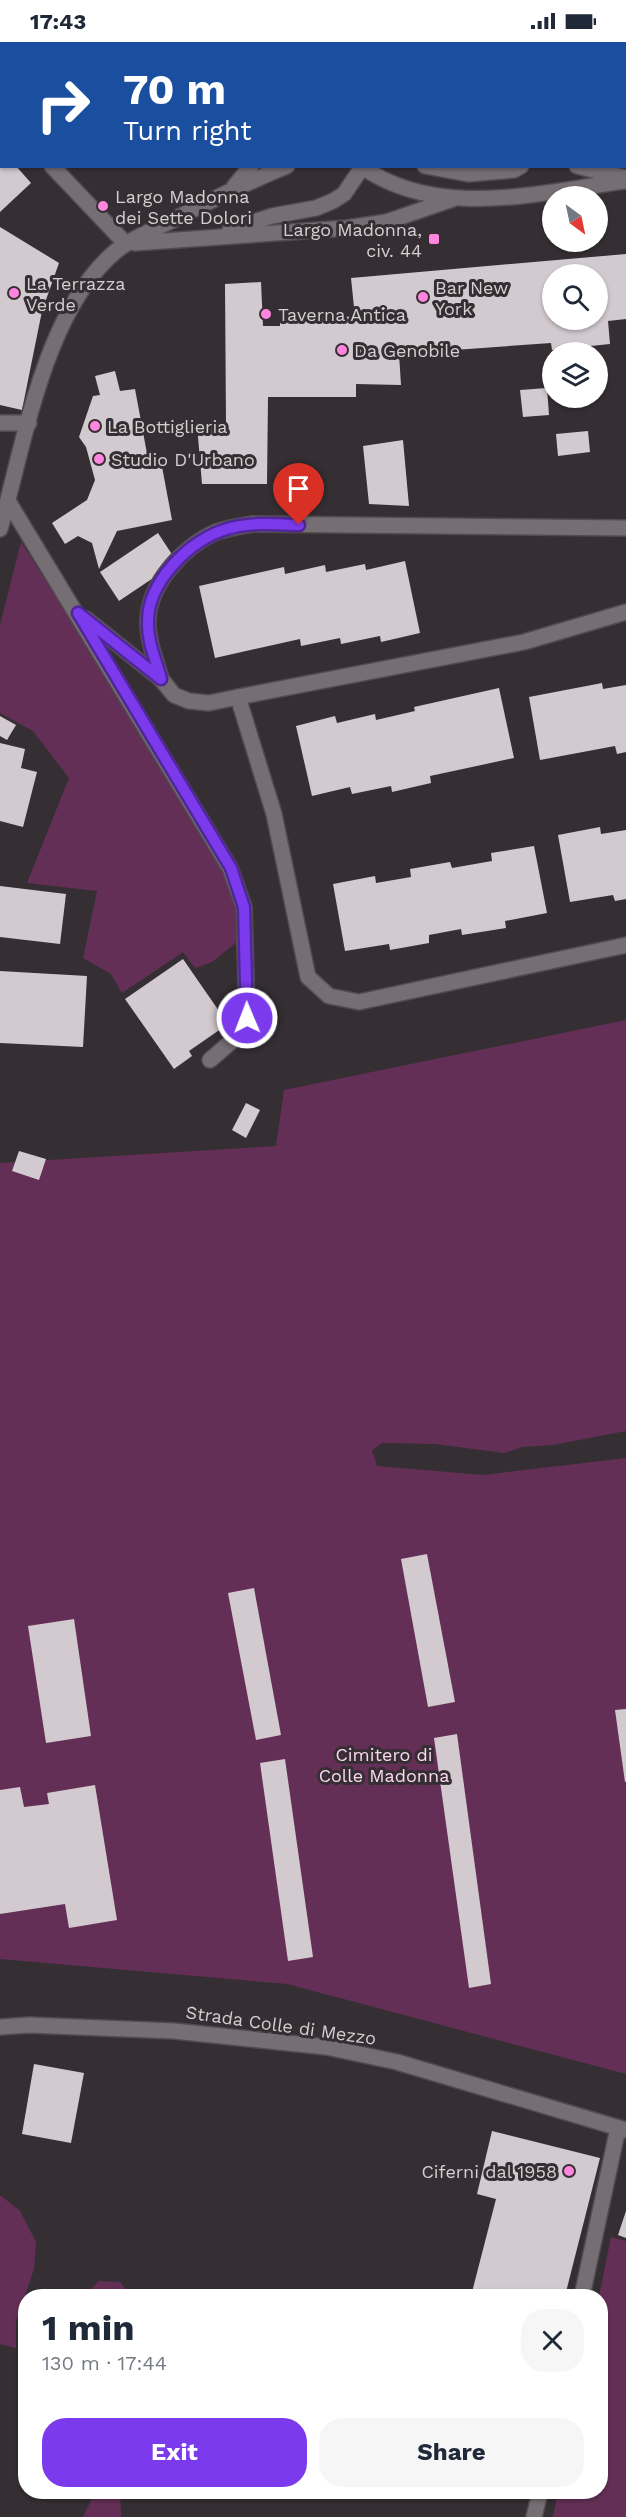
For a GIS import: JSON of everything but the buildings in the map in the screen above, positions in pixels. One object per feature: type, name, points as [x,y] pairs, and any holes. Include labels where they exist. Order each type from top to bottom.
[{"type":"street","points":[[54,168],[126,244]]},
{"type":"street","points":[[230,191],[249,168]]},
{"type":"street","points":[[0,529],[51,351],[74,299],[93,274],[126,244],[230,191],[282,168]]},
{"type":"street","points":[[210,237],[272,216],[324,205],[344,194],[362,168]]},
{"type":"street","points":[[365,168],[392,183],[453,199],[468,200],[626,180]]},
{"type":"street","points":[[436,168],[468,174],[518,168]]},
{"type":"street","points":[[584,168],[626,180]]},
{"type":"street","points":[[126,244],[347,228],[386,222],[453,199]]},
{"type":"street","points":[[0,423],[29,423]]},
{"type":"street","points":[[8,501],[231,868],[244,907],[247,1018],[232,1041],[210,1060]]},
{"type":"street","points":[[161,679],[149,638],[147,622],[154,591],[171,569],[192,548],[214,533],[228,528],[253,524],[626,528]]},
{"type":"street","points":[[78,613],[161,679],[174,695],[189,701],[209,703],[524,642],[626,612]]},
{"type":"street","points":[[238,697],[274,814],[308,977],[316,987],[329,996],[359,1002],[626,945]]},
{"type":"street","name":"Strada Colle di Mezzo","points":[[0,2027],[29,2025],[174,2031],[326,2047],[397,2062],[622,2129],[584,2289]]},
{"type":"street","points":[[534,2517],[538,2499]]},
{"type":"green space","points":[[21,542],[210,837],[229,875],[237,899],[238,941],[212,962],[195,968],[183,952],[122,993],[111,974],[83,958],[97,891],[27,883],[69,778],[33,731],[0,713],[0,625]]},
{"type":"green space","name":"Cimitero di Colle Madonna","points":[[626,1020],[626,1431],[553,1445],[522,1447],[504,1453],[435,1444],[382,1443],[372,1450],[377,1466],[483,1475],[626,1458],[626,2074],[287,1984],[0,1959],[0,1163],[276,1146],[284,1090]]},
{"type":"green space","points":[[0,2195],[20,2211],[36,2242],[34,2269],[27,2289],[18,2289],[16,2348],[0,2344]]},
{"type":"green space","points":[[611,2237],[626,2241],[626,2517],[553,2517],[557,2499],[608,2499],[608,2289],[600,2289]]},
{"type":"green space","points":[[99,2281],[120,2282],[126,2289],[91,2289]]},
{"type":"green space","points":[[92,2499],[120,2499],[121,2517],[83,2517]]},
{"type":"place","name":"Largo Madonna dei Sette Dolori","points":[[103,206]]},
{"type":"place","name":"Largo Madonna, civ. 44","points":[[434,239]]},
{"type":"place","name":"La Terrazza Verde","points":[[14,293]]},
{"type":"place","name":"Bar New York","points":[[423,297]]},
{"type":"place","name":"Taverna Antica","points":[[266,314]]},
{"type":"place","name":"Da Genobile","points":[[342,350]]},
{"type":"place","name":"La Bottiglieria","points":[[95,426]]},
{"type":"place","name":"Studio D'Urbano","points":[[99,459]]},
{"type":"place","name":"Ciferni dal 1958","points":[[569,2171]]},
{"type":"route","points":[[247,1018],[244,907],[231,868],[78,613],[161,679],[149,638],[147,622],[154,591],[171,569],[204,539],[228,528],[253,524],[299,525]]}]
